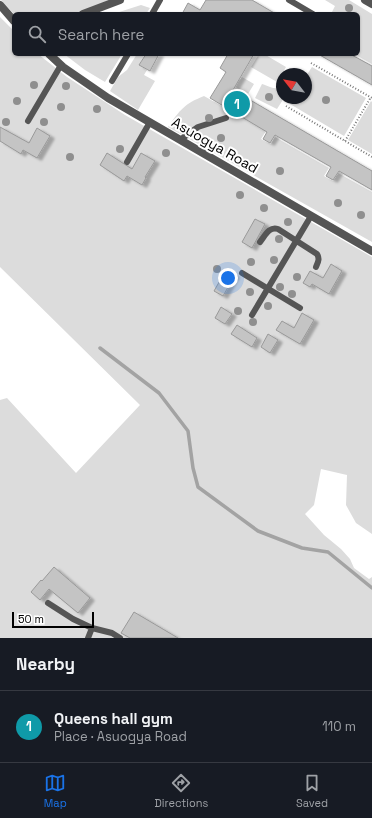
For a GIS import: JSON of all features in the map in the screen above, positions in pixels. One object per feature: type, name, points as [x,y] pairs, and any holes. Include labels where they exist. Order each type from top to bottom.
[{"type":"street","points":[[88,12],[120,0]]},
{"type":"street","points":[[365,0],[372,4]]},
{"type":"street","points":[[1,9],[12,19]]},
{"type":"street","name":"Asuogya Road","points":[[50,56],[108,98],[372,251]]},
{"type":"lane","points":[[153,12],[160,0]]},
{"type":"lane","points":[[289,0],[310,12]]},
{"type":"lane","points":[[299,6],[302,0]]},
{"type":"lane","points":[[112,81],[127,56]]},
{"type":"lane","points":[[28,121],[61,65]]},
{"type":"lane","points":[[180,140],[198,127],[226,118]]},
{"type":"lane","points":[[127,162],[150,122]]},
{"type":"lane","points":[[252,315],[311,216]]},
{"type":"lane","points":[[260,242],[270,229],[274,228],[297,240],[317,254],[318,261],[316,267]]},
{"type":"lane","points":[[242,273],[300,308]]},
{"type":"lane","points":[[48,603],[73,619],[92,628],[112,633],[120,638]]},
{"type":"lane","points":[[88,638],[92,628]]},
{"type":"path","points":[[311,63],[371,97],[345,141]]},
{"type":"path","points":[[286,106],[372,157]]},
{"type":"shaded area","points":[[1,0],[110,0],[80,12],[12,12]]},
{"type":"shaded area","points":[[325,0],[349,0],[372,14],[372,64],[358,56],[360,56],[360,12],[332,12],[335,6]]},
{"type":"shaded area","points":[[141,5],[150,8],[147,12],[119,12]]},
{"type":"shaded area","points":[[0,17],[12,29],[12,56],[41,56],[67,77],[125,115],[372,257],[372,534],[356,523],[346,505],[347,475],[321,469],[314,505],[305,514],[324,535],[341,549],[350,559],[354,568],[369,579],[372,577],[372,638],[0,638],[0,400],[7,398],[76,473],[140,405],[0,267]]},
{"type":"shaded area","points":[[67,56],[121,56],[105,82],[85,70]]},
{"type":"shaded area","points":[[136,56],[144,56],[139,65],[147,70],[144,75],[155,81],[138,110],[110,91],[118,77],[127,70]]},
{"type":"shaded area","points":[[258,56],[267,56],[286,67],[276,68],[276,81],[251,67]]},
{"type":"shaded area","points":[[311,68],[366,98],[344,136],[290,104],[312,104]]},
{"type":"shaded area","points":[[242,77],[254,84],[248,94],[232,85],[236,78],[240,80]]},
{"type":"shaded area","points":[[262,84],[276,88],[276,104],[280,104],[277,109],[255,98]]},
{"type":"shaded area","points":[[204,96],[266,131],[261,139],[271,144],[275,137],[329,168],[324,176],[333,181],[338,173],[372,192],[372,242],[168,127],[183,108]]},
{"type":"shaded area","points":[[371,101],[372,102],[372,154],[348,140]]},
{"type":"building","points":[[206,0],[252,0],[273,12],[183,12],[188,3],[200,10]]},
{"type":"building","points":[[145,56],[158,56],[150,71],[139,65]]},
{"type":"building","points":[[227,56],[253,56],[233,90],[372,171],[372,190],[339,171],[333,180],[326,176],[331,167],[275,135],[270,143],[263,139],[267,132],[210,98],[226,72],[220,68]]},
{"type":"building","points":[[321,56],[354,56],[372,66],[372,85]]},
{"type":"building","points":[[0,127],[29,143],[37,128],[50,136],[37,158],[23,150],[21,154],[0,141]]},
{"type":"building","points":[[107,153],[132,169],[141,153],[155,161],[142,185],[127,176],[124,181],[100,165]]},
{"type":"building","points":[[255,219],[265,224],[252,248],[242,242]]},
{"type":"building","points":[[331,264],[342,271],[329,294],[312,284],[310,287],[303,283],[310,271],[323,278]]},
{"type":"building","points":[[226,270],[235,275],[223,296],[214,291]]},
{"type":"building","points":[[221,307],[232,314],[225,324],[215,318]]},
{"type":"building","points":[[302,313],[314,320],[300,344],[276,330],[282,321],[294,328]]},
{"type":"building","points":[[237,325],[257,338],[252,347],[231,334]]},
{"type":"building","points":[[268,334],[278,340],[270,353],[261,347]]},
{"type":"building","points":[[54,567],[90,598],[78,613],[49,589],[40,600],[31,592]]},
{"type":"building","points":[[134,612],[178,638],[130,638],[121,633]]},
{"type":"waterway","points":[[100,348],[159,393],[188,431],[193,468],[198,487],[258,531],[302,548],[328,552],[372,588]]},
{"type":"place","name":"Queens hall gym","points":[[237,104]]}]
